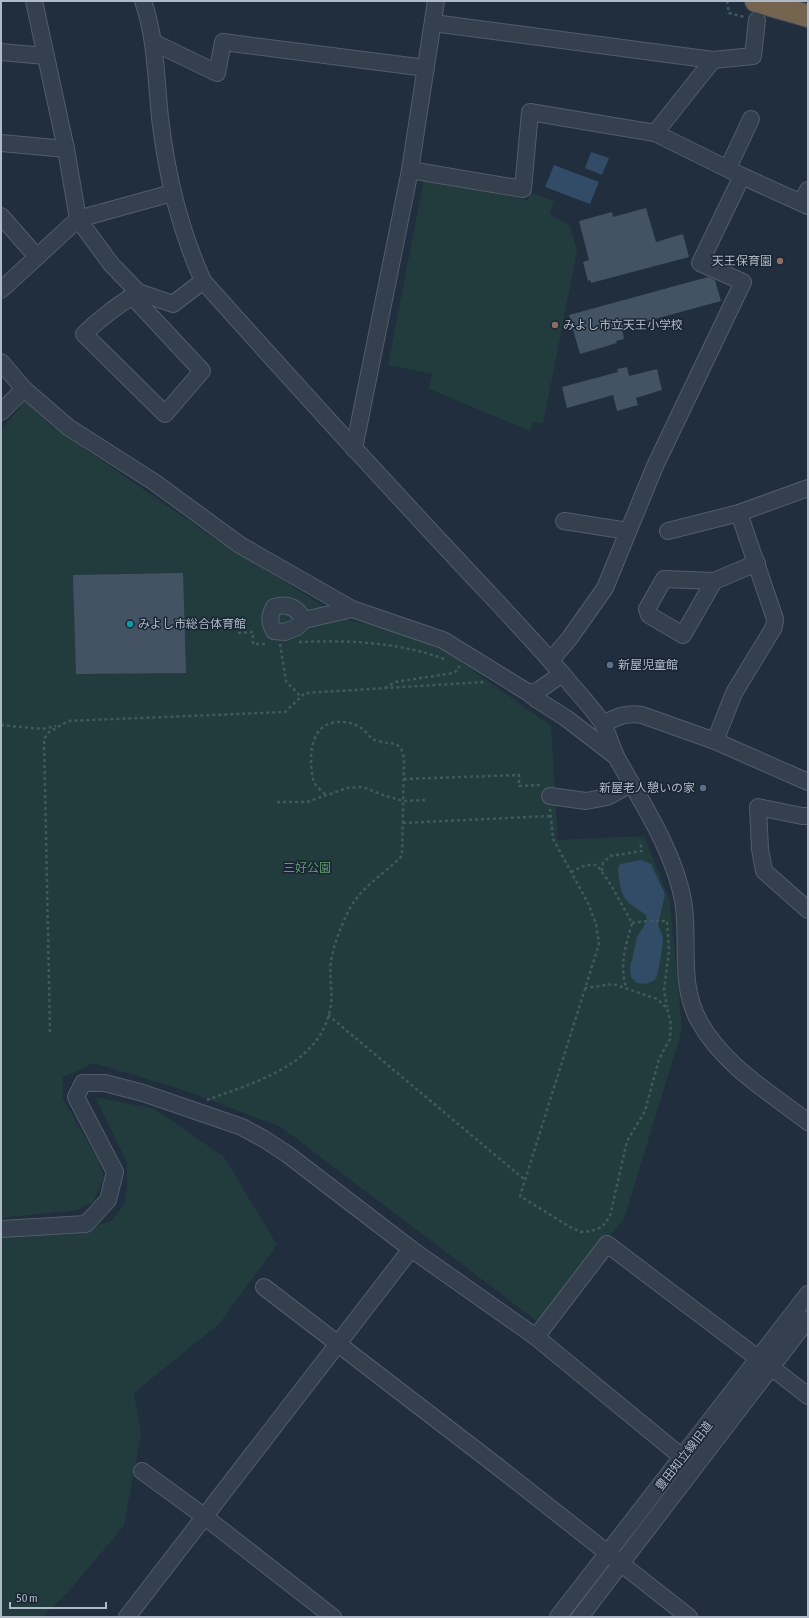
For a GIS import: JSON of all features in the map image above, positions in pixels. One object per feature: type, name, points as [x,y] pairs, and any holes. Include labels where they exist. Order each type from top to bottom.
[{"type":"highway","points":[[757,11],[808,16]]},
{"type":"street","points":[[34,1],[66,149],[78,219],[135,294],[202,370],[165,414],[84,334],[103,316],[135,294],[173,304],[203,281]]},
{"type":"street","points":[[143,1],[153,42],[160,118],[172,193],[188,248],[203,281],[354,449],[551,660],[586,701],[603,724],[616,756],[673,862],[686,919],[686,980],[689,995],[697,1018],[720,1051],[739,1069],[808,1122]]},
{"type":"street","points":[[354,449],[410,170],[434,23],[436,1]]},
{"type":"street","points":[[434,23],[713,60],[753,56],[757,11]]},
{"type":"street","points":[[153,42],[217,73],[223,42],[426,68]]},
{"type":"street","points":[[1,52],[45,56]]},
{"type":"street","points":[[655,133],[713,60]]},
{"type":"street","points":[[410,170],[523,189],[530,112],[655,133],[735,172],[806,199]]},
{"type":"street","points":[[551,660],[569,639],[605,588],[655,466],[743,282],[700,263],[735,172],[751,120]]},
{"type":"street","points":[[1,143],[66,149]]},
{"type":"street","points":[[1,290],[78,219],[172,193]]},
{"type":"street","points":[[1,216],[37,257]]},
{"type":"street","points":[[1,362],[24,389],[68,427],[154,482],[240,545],[352,609],[443,640],[529,693],[536,700],[566,718],[616,756]]},
{"type":"street","points":[[1,412],[24,389]]},
{"type":"street","points":[[668,531],[740,513],[806,492]]},
{"type":"street","points":[[715,741],[734,693],[774,626],[775,619],[740,513]]},
{"type":"street","points":[[564,521],[628,531]]},
{"type":"street","points":[[714,581],[757,562]]},
{"type":"street","points":[[304,620],[352,609]]},
{"type":"street","points":[[529,693],[539,690],[562,674]]},
{"type":"street","points":[[603,724],[621,715],[631,713],[642,715],[715,741],[808,782]]},
{"type":"street","points":[[550,796],[586,801],[606,797],[631,784]]},
{"type":"street","points":[[807,906],[764,870],[760,850],[758,807],[808,816]]},
{"type":"street","points":[[1,1229],[86,1224],[108,1200],[115,1172],[76,1097],[83,1083],[105,1083],[186,1108],[242,1127],[287,1154],[411,1249],[536,1337],[682,1457]]},
{"type":"street","points":[[536,1337],[607,1244],[808,1396]]},
{"type":"street","points":[[127,1617],[411,1249]]},
{"type":"street","points":[[264,1287],[608,1552],[689,1617]]},
{"type":"street","name":"豊田知立線旧道","points":[[580,1617],[621,1563],[765,1363],[808,1294]]},
{"type":"street","name":"豊田知立線旧道","points":[[558,1617],[682,1457],[765,1363],[808,1318]]},
{"type":"street","points":[[142,1471],[205,1517],[333,1617]]},
{"type":"path","points":[[728,3],[729,13],[757,11]]},
{"type":"path","points":[[238,633],[253,632],[253,644],[287,642]]},
{"type":"path","points":[[294,642],[332,641],[377,644],[431,654],[451,661]]},
{"type":"path","points":[[280,643],[286,682],[301,697]]},
{"type":"path","points":[[383,689],[395,682],[453,672],[460,669],[458,664]]},
{"type":"path","points":[[1,724],[42,729],[57,726],[68,721],[285,712],[305,693],[509,680]]},
{"type":"path","points":[[186,1108],[259,1080],[296,1061],[310,1050],[322,1033],[331,1006],[331,957],[349,910],[360,894],[375,878],[402,856],[404,779],[403,750],[396,744],[377,741],[355,724],[346,722],[331,723],[323,727],[312,743],[313,779],[319,789],[326,795]]},
{"type":"path","points":[[50,1032],[44,739],[57,726]]},
{"type":"path","points":[[404,779],[519,775],[519,786],[550,784],[550,816],[553,839],[593,917],[599,944],[520,1196],[570,1228],[581,1232],[591,1231],[602,1227],[610,1216],[627,1141],[645,1111],[659,1060],[670,1039],[671,1024],[664,990],[669,952],[669,930],[667,921],[632,923]]},
{"type":"path","points":[[277,802],[307,802],[346,788],[363,787],[403,801],[425,800]]},
{"type":"path","points":[[403,823],[550,816]]},
{"type":"path","points":[[602,871],[602,863],[610,856],[642,851],[640,842]]},
{"type":"path","points":[[571,872],[586,865],[597,865],[632,923],[623,956],[622,973],[626,987]]},
{"type":"path","points":[[586,988],[613,984],[626,987],[657,998],[667,1008]]},
{"type":"path","points":[[328,1015],[525,1180]]},
{"type":"green space","points":[[424,179],[528,200],[530,192],[554,201],[550,214],[570,226],[577,251],[543,424],[533,421],[530,431],[429,389],[432,374],[388,365]]},
{"type":"green space","name":"三好公園","points":[[25,401],[50,425],[211,536],[344,619],[429,639],[551,726],[558,840],[644,836],[670,901],[682,1030],[624,1219],[538,1322],[281,1127],[186,1091],[94,1063],[63,1077],[63,1099],[97,1158],[104,1177],[94,1201],[78,1210],[1,1218],[1,430]]},
{"type":"green space","points":[[95,1097],[155,1109],[224,1157],[277,1245],[219,1324],[134,1393],[141,1434],[124,1526],[68,1592],[42,1617],[1,1617],[1,1235],[89,1229],[112,1220],[124,1204],[127,1185],[127,1163]]},
{"type":"water","points":[[591,152],[609,158],[602,175],[585,168]]},
{"type":"water","points":[[554,165],[599,182],[590,204],[545,187]]},
{"type":"water","points":[[641,860],[651,864],[665,894],[658,925],[663,937],[658,972],[655,980],[646,984],[637,983],[631,977],[630,968],[637,937],[647,921],[646,915],[630,904],[624,897],[618,868],[620,864]]},
{"type":"building","points":[[646,208],[656,242],[683,234],[689,257],[591,283],[590,280],[588,281],[583,262],[589,260],[579,221],[612,212],[613,217]]},
{"type":"building","points":[[708,277],[715,280],[721,301],[622,328],[624,339],[616,341],[617,343],[580,354],[569,315]]},
{"type":"building","points":[[627,367],[629,376],[657,369],[662,390],[636,398],[638,405],[617,411],[613,395],[567,408],[562,387],[618,372],[617,369]]},
{"type":"building","name":"みよし市総合体育館","points":[[183,573],[186,673],[76,674],[73,575]]},
{"type":"place","name":"天王保育園","points":[[780,261]]},
{"type":"place","name":"みよし市立天王小学校","points":[[555,325]]},
{"type":"place","name":"みよし市総合体育館","points":[[130,624]]},
{"type":"place","name":"新屋児童館","points":[[610,665]]},
{"type":"place","name":"新屋老人憩いの家","points":[[703,788]]}]
